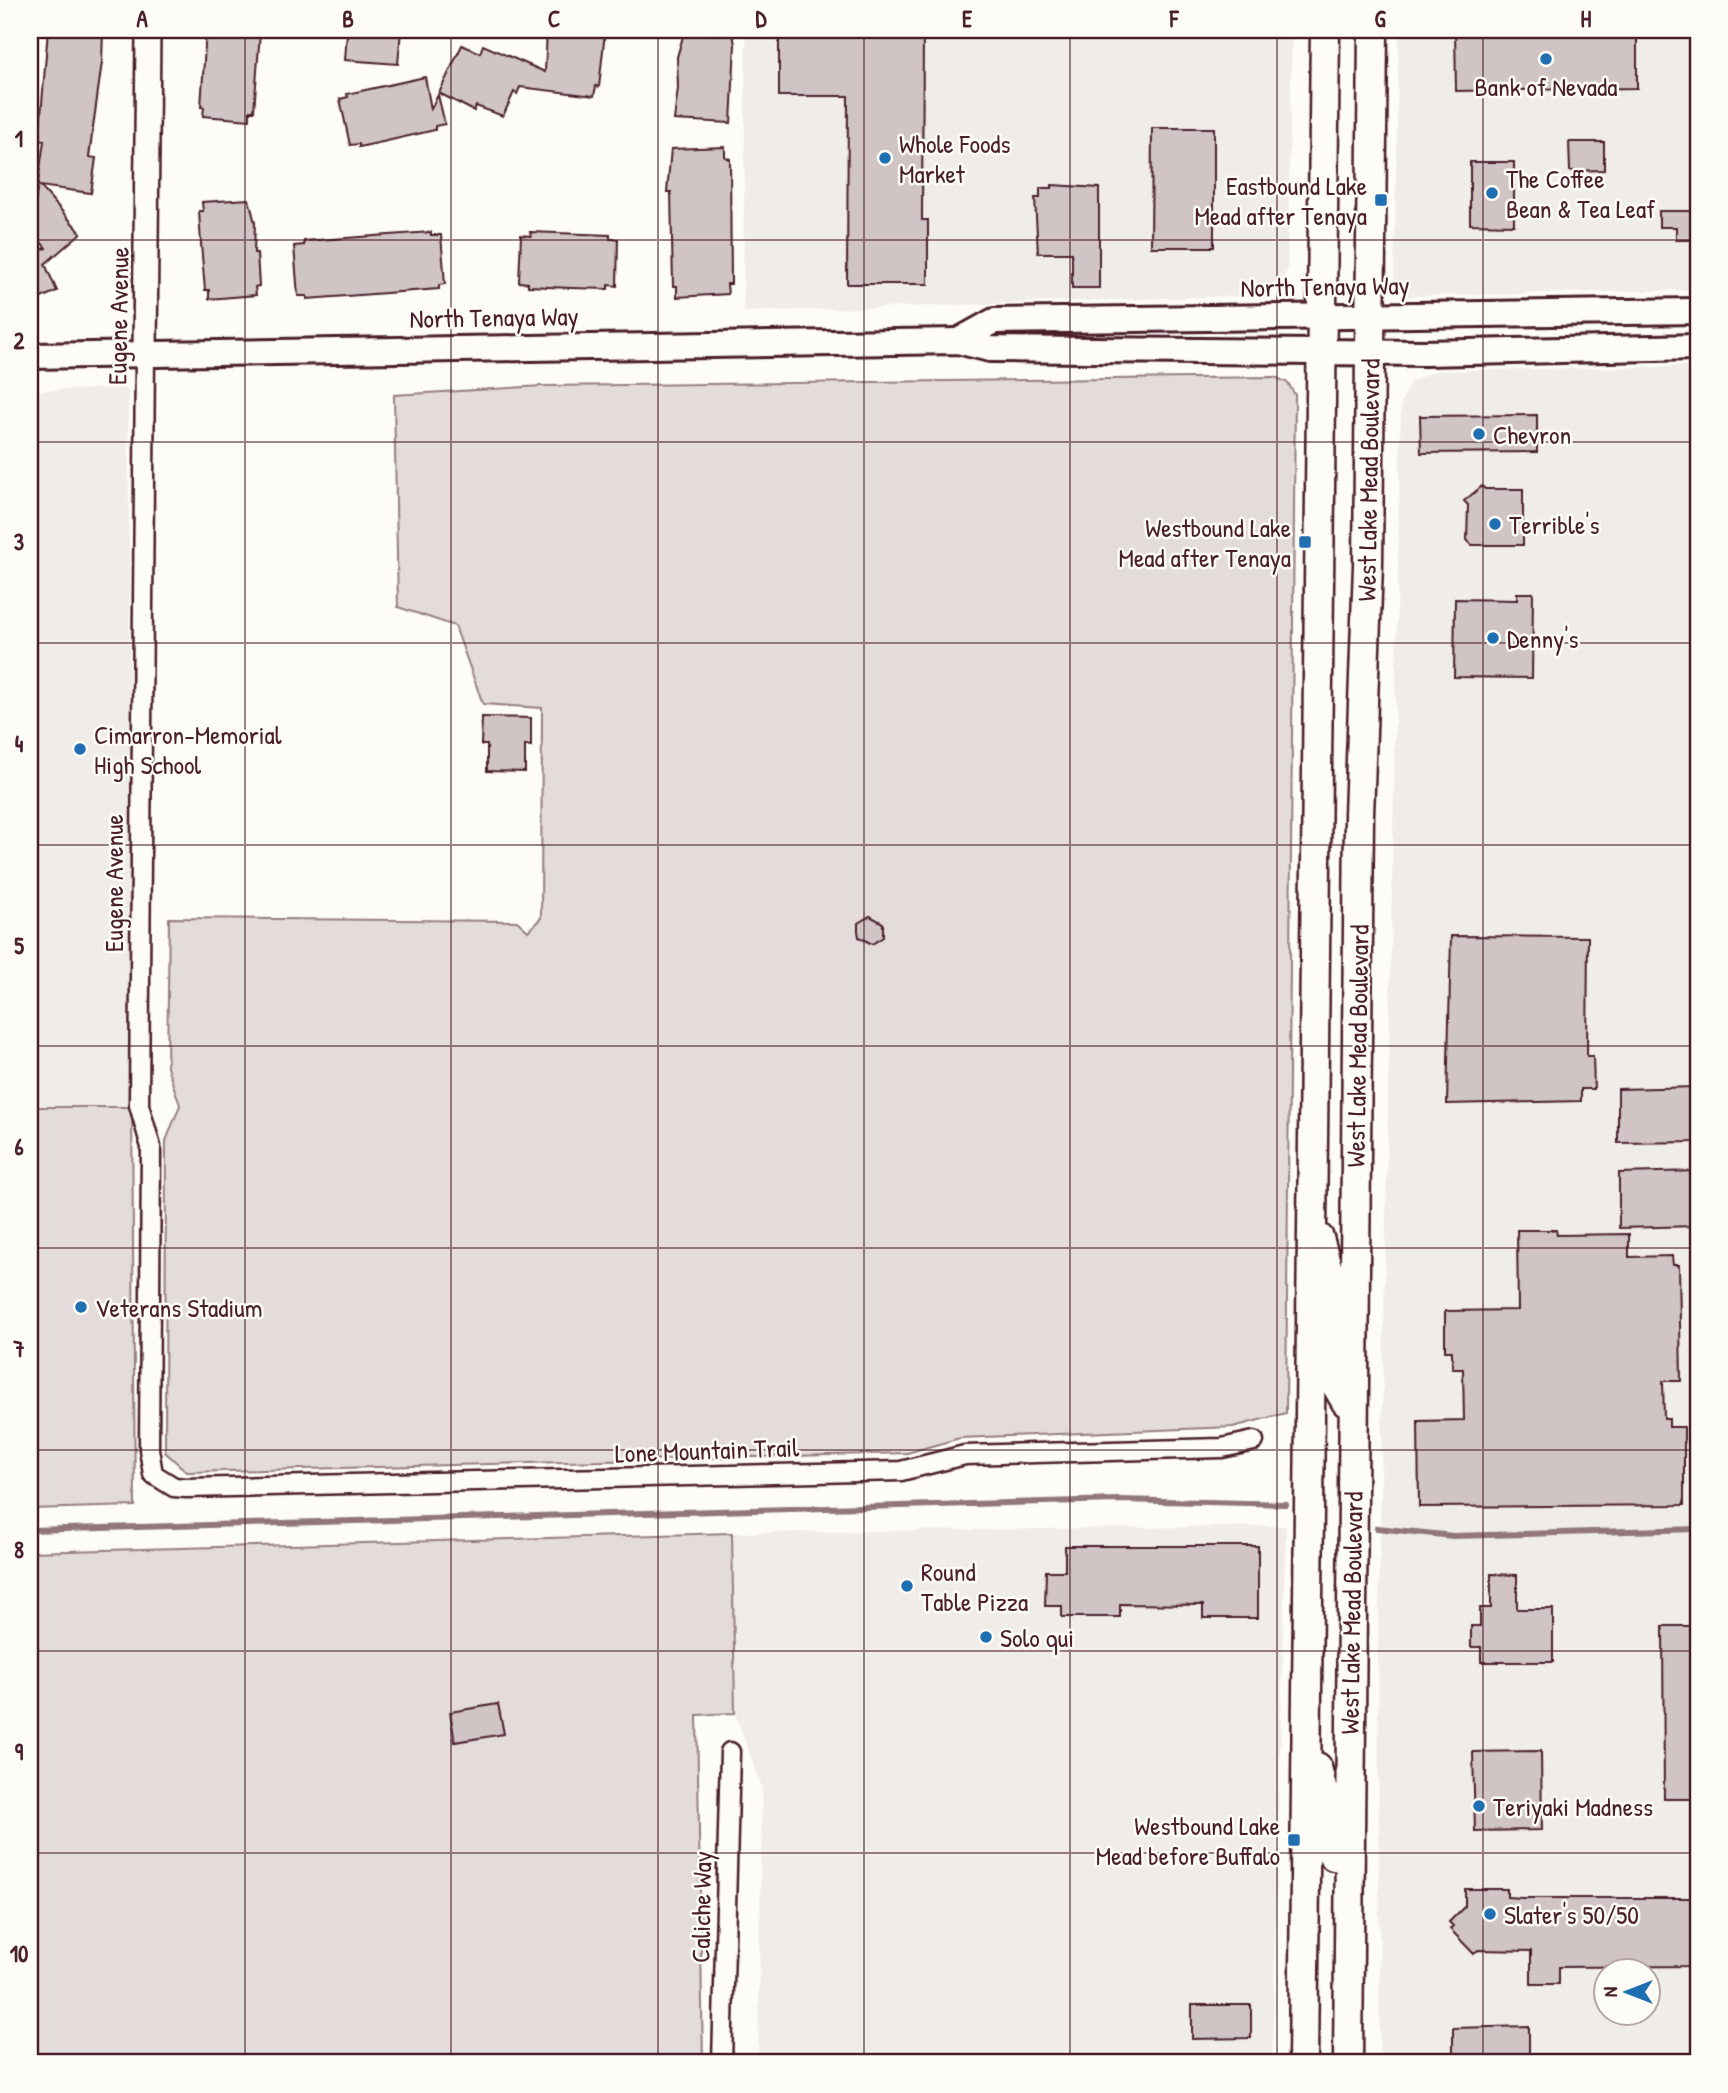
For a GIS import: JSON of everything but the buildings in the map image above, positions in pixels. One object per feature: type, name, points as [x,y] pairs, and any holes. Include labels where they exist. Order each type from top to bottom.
[{"type":"main road","name":"West Lake Mead Boulevard","points":[[1303,2063],[1310,1205],[1325,30]]},
{"type":"main road","points":[[1362,30],[1372,83]]},
{"type":"main road","name":"West Lake Mead Boulevard","points":[[1348,2063],[1359,815],[1368,565],[1373,30]]},
{"type":"main road","name":"North Tenaya Way","points":[[958,341],[994,320],[1698,311]]},
{"type":"main road","name":"North Tenaya Way","points":[[30,356],[958,341],[990,349],[1371,352],[1698,347]]},
{"type":"main road","points":[[1317,815],[1359,815]]},
{"type":"main road","points":[[1310,1205],[1331,1281],[1332,1378],[1346,1402],[1353,1404]]},
{"type":"main road","points":[[1308,1445],[1320,1417],[1328,1416],[1334,1420],[1333,1570],[1350,1606]]},
{"type":"main road","points":[[1307,1727],[1329,1817],[1331,1852],[1334,1856],[1349,1858]]},
{"type":"street","name":"Eugene Avenue","points":[[148,30],[139,1105],[151,1147],[149,1465],[160,1479]]},
{"type":"street","name":"Lone Mountain Trail","points":[[160,1479],[174,1487],[186,1488],[901,1471],[965,1455],[1222,1448],[1254,1441]]},
{"type":"street","name":"Caliche Way","points":[[723,2063],[730,1752]]},
{"type":"shaded area","points":[[746,30],[1292,30],[1287,271],[1277,288],[1263,295],[743,312]]},
{"type":"shaded area","points":[[1399,30],[1698,30],[1698,290],[1408,296],[1394,280]]},
{"type":"shaded area","points":[[1698,366],[1698,2063],[1380,2063],[1378,1650],[1401,404],[1410,382],[1435,371]]},
{"type":"shaded area","points":[[1275,377],[1288,383],[1295,395],[1286,1413],[1233,1427],[960,1438],[907,1453],[187,1472],[165,1452],[166,1141],[180,1105],[167,1067],[169,918],[517,921],[528,931],[541,918],[542,708],[483,704],[455,626],[398,607],[394,395],[543,386]]},
{"type":"shaded area","name":"Cimarron-Memorial High School","points":[[128,388],[135,1506],[30,1509],[30,391]]},
{"type":"shaded area","name":"Veterans Stadium","points":[[30,1107],[132,1107],[135,1506],[30,1509]]},
{"type":"shaded area","points":[[1286,1526],[1272,2063],[758,2063],[762,1788],[735,1713],[732,1533]]},
{"type":"shaded area","points":[[732,1533],[735,1713],[697,1715],[703,2063],[30,2063],[30,1552]]},
{"type":"waterway","points":[[30,1530],[1118,1500],[1286,1504]]},
{"type":"waterway","points":[[1377,1528],[1453,1536],[1698,1529]]},
{"type":"place","name":"Bank of Nevada","points":[[1546,59]]},
{"type":"place","name":"Whole Foods Market","points":[[885,158]]},
{"type":"place","name":"The Coffee Bean & Tea Leaf","points":[[1492,193]]},
{"type":"place","name":"Eastbound Lake Mead after Tenaya","points":[[1381,200]]},
{"type":"place","name":"Chevron","points":[[1479,434]]},
{"type":"place","name":"Terrible's","points":[[1495,524]]},
{"type":"place","name":"Westbound Lake Mead after Tenaya","points":[[1305,542]]},
{"type":"place","name":"Denny's","points":[[1493,638]]},
{"type":"place","name":"Cimarron-Memorial High School","points":[[80,749]]},
{"type":"place","name":"Veterans Stadium","points":[[81,1307]]},
{"type":"place","name":"Round Table Pizza","points":[[907,1586]]},
{"type":"place","name":"Solo qui","points":[[986,1637]]},
{"type":"place","name":"Teriyaki Madness","points":[[1479,1806]]},
{"type":"place","name":"Westbound Lake Mead before Buffalo","points":[[1294,1840]]},
{"type":"place","name":"Slater's 50/50","points":[[1490,1914]]}]
